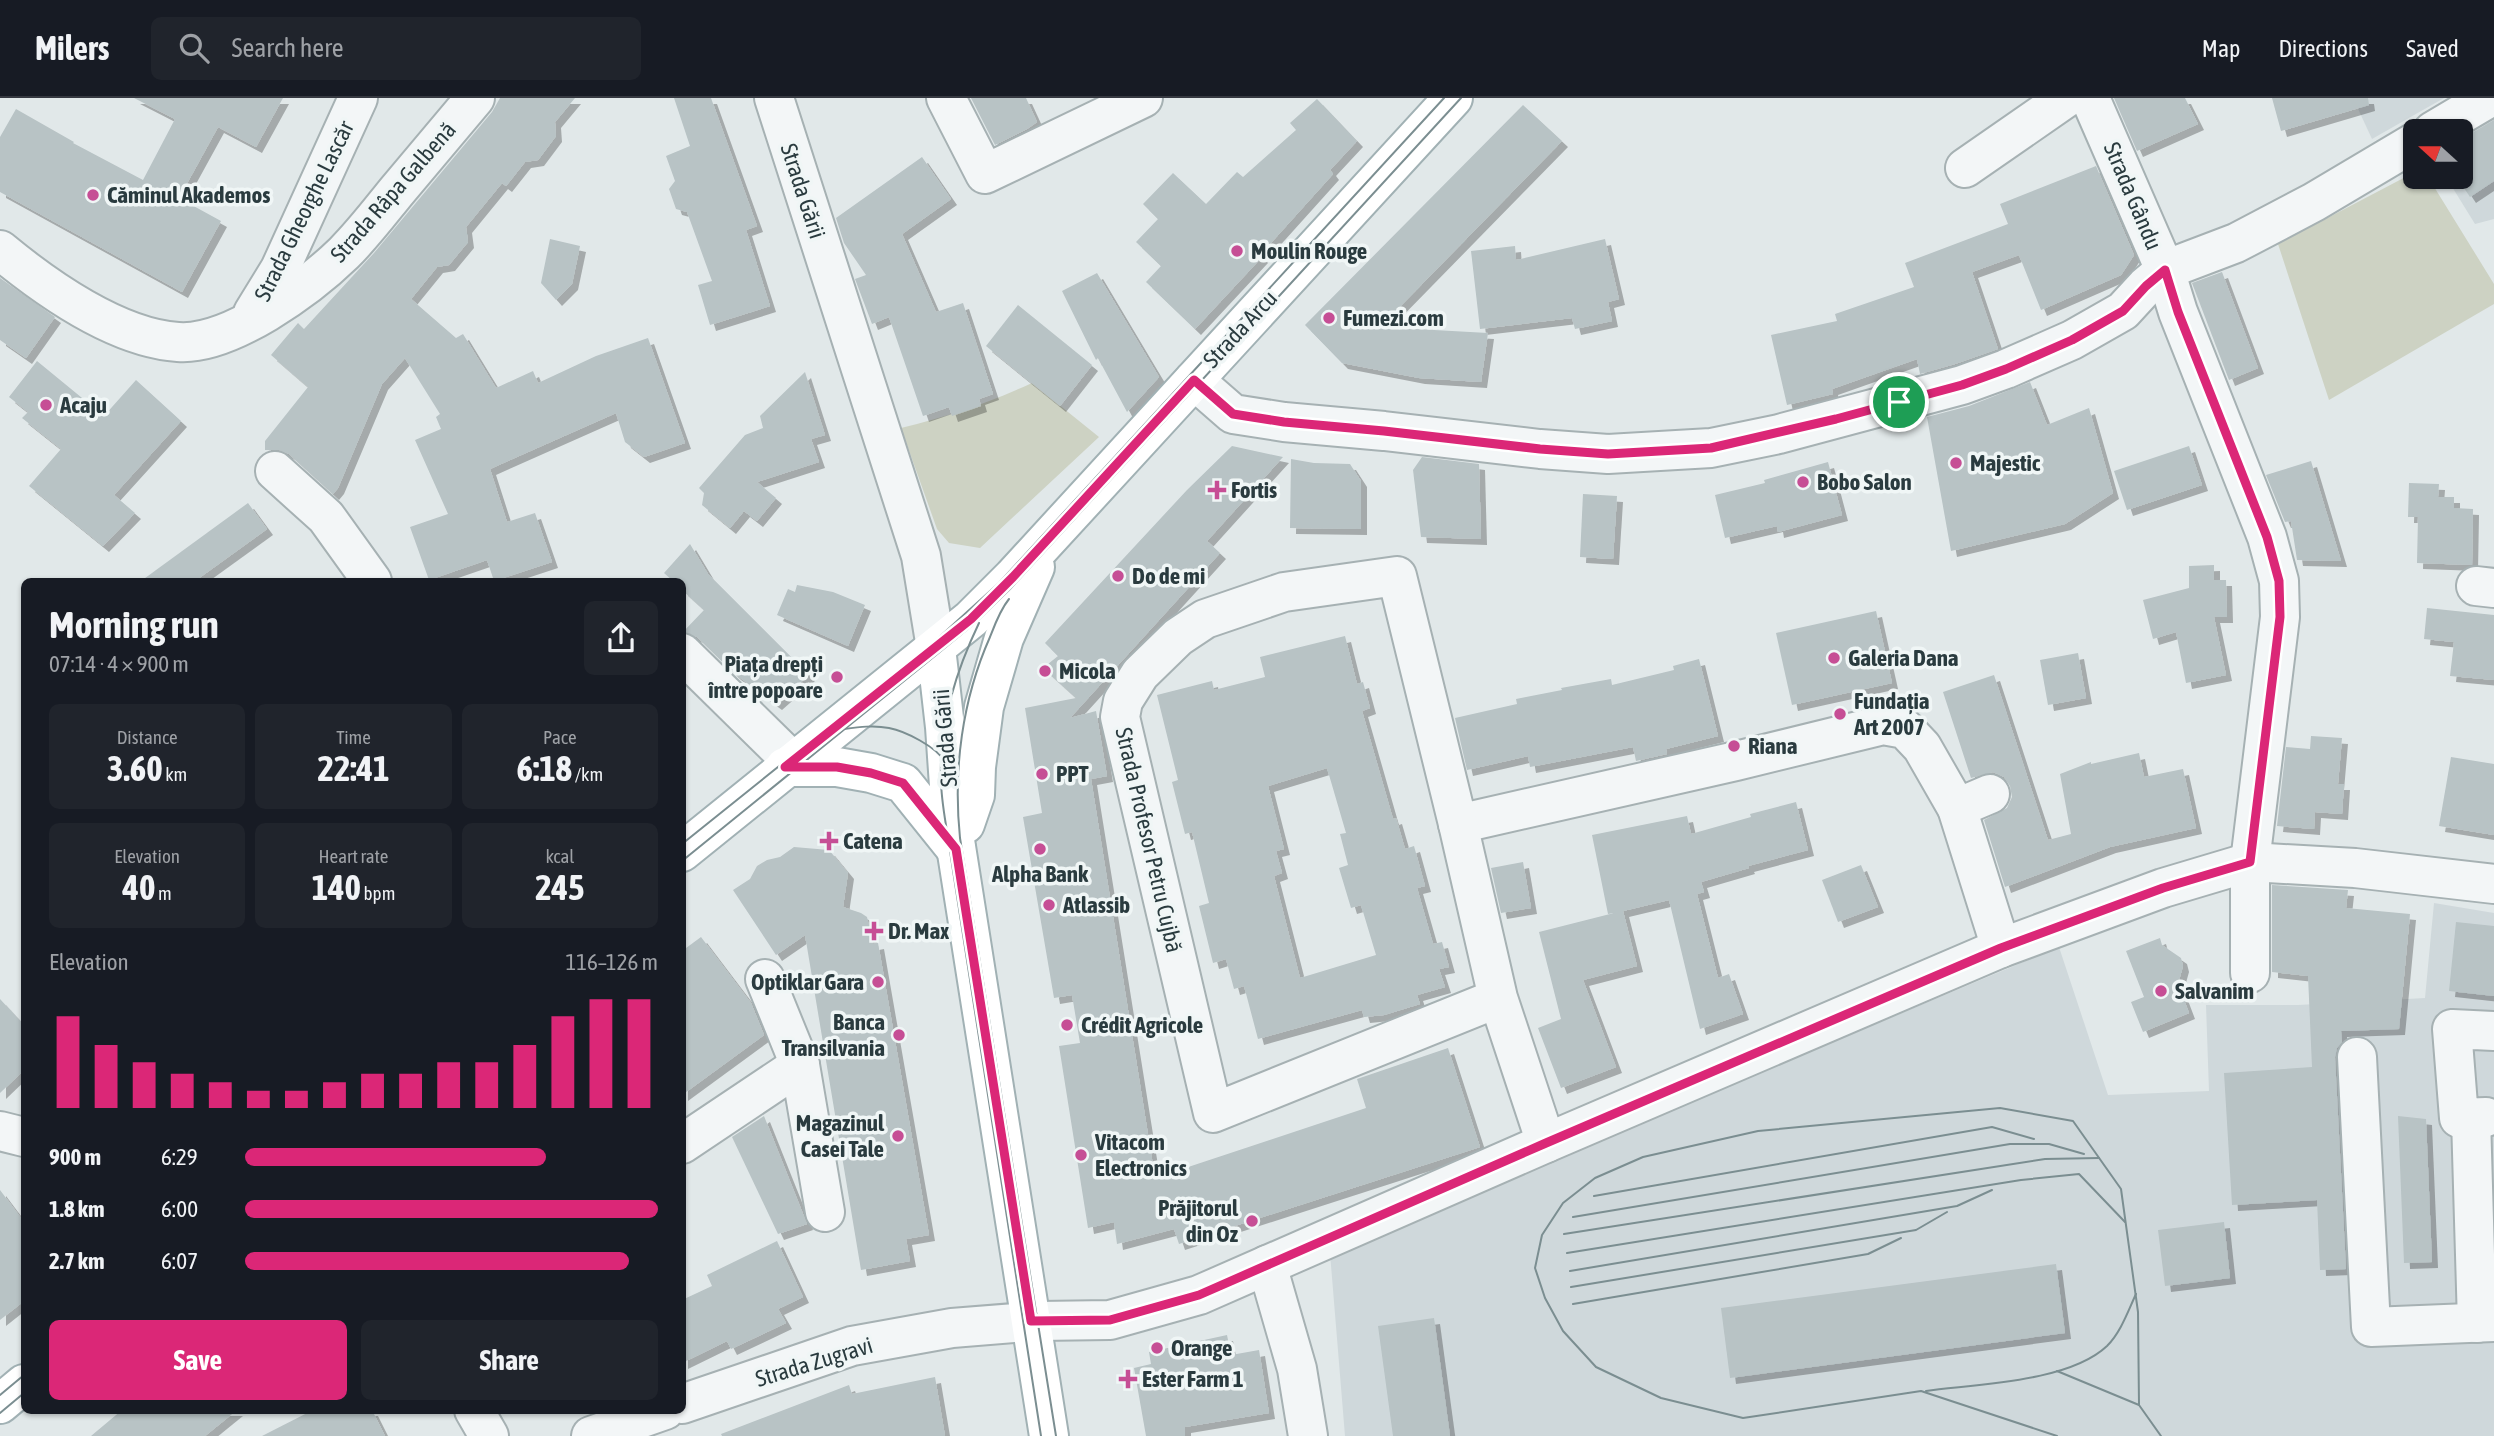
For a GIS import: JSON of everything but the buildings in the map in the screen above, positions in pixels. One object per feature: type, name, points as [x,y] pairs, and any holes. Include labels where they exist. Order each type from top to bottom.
[{"type":"main road","name":"Strada Arcu","points":[[686,849],[971,619],[1013,577],[1453,98]]},
{"type":"main road","points":[[956,849],[975,795],[984,707],[1004,638],[1044,541]]},
{"type":"main road","name":"Strada Gării","points":[[936,648],[951,816],[1049,1436]]},
{"type":"main road","points":[[789,764],[837,767],[871,773],[903,783],[956,849]]},
{"type":"main road","points":[[0,1404],[21,1386]]},
{"type":"street","name":"Strada Gheorghe Lascăr","points":[[248,323],[280,269],[358,98]]},
{"type":"street","name":"Strada Râpa Galbenă","points":[[0,250],[70,301],[117,325],[152,337],[178,342],[205,341],[248,323],[312,280],[343,254],[475,98]]},
{"type":"street","name":"Strada Gării","points":[[774,98],[922,556],[936,648]]},
{"type":"street","points":[[946,98],[985,174],[1143,98]]},
{"type":"street","points":[[1965,169],[2066,98]]},
{"type":"street","name":"Strada Gându","points":[[2090,98],[2165,270],[2178,312],[2267,537],[2279,581],[2280,617],[2250,862],[2250,974]]},
{"type":"street","points":[[2453,119],[2489,98]]},
{"type":"street","points":[[1194,380],[1233,414],[1284,422],[1608,454],[1711,448],[1887,406],[1962,385],[2006,369],[2072,340],[2123,311],[2165,270],[2236,243],[2314,202],[2403,149]]},
{"type":"street","points":[[333,155],[327,202],[336,215],[370,224]]},
{"type":"street","points":[[275,471],[326,517],[370,578]]},
{"type":"street","name":"Strada Profesor Petru Cujbă","points":[[1498,998],[1213,1113],[1121,717],[1123,701],[1140,674],[1178,637],[1205,619],[1284,592],[1397,576],[1498,998],[1546,1143]]},
{"type":"street","points":[[686,657],[789,764]]},
{"type":"street","points":[[1458,824],[1883,725],[1905,729],[1973,801],[2001,948]]},
{"type":"street","name":"Strada Zugravi","points":[[686,1403],[852,1346],[952,1328],[1031,1321],[1110,1320],[1199,1295],[2001,948],[2163,888],[2250,862],[2354,868],[2494,884]]},
{"type":"street","points":[[765,979],[800,1065],[825,1212]]},
{"type":"street","points":[[2357,1057],[2371,1327],[2485,1322],[2482,1117],[2459,1118],[2452,1029],[2494,1031]]},
{"type":"street","points":[[686,1141],[800,1065]]},
{"type":"street","points":[[0,1131],[21,1136]]},
{"type":"street","points":[[1267,1265],[1297,1368],[1308,1436]]},
{"type":"street","points":[[476,1414],[489,1436]]},
{"type":"street","points":[[591,1436],[654,1414]]},
{"type":"shaded area","points":[[2353,98],[2444,98],[2403,119],[2372,139]]},
{"type":"shaded area","points":[[2494,117],[2494,219],[2475,224],[2453,189],[2473,189],[2473,130]]},
{"type":"shaded area","points":[[2434,903],[2494,913],[2494,1436],[1345,1436],[1330,1253],[2059,947],[2108,1095],[2209,1091],[2206,1005],[2298,1005],[2425,998]]},
{"type":"green space","points":[[2403,178],[2403,189],[2435,189],[2494,284],[2494,304],[2329,400],[2278,244]]},
{"type":"green space","points":[[1032,383],[1099,437],[980,548],[949,543],[937,529],[901,428],[968,409]]},
{"type":"tram line","points":[[686,841],[935,641],[999,583],[1444,98]]},
{"type":"tram line","points":[[686,858],[975,623],[1010,589],[1461,98]]},
{"type":"tram line","points":[[1009,599],[998,617],[980,661],[966,710],[959,761],[958,812],[1056,1436]]},
{"type":"tram line","points":[[979,623],[956,679],[946,719],[941,759],[942,794],[1041,1436]]},
{"type":"tram line","points":[[844,729],[872,726],[896,730],[928,745],[945,762]]},
{"type":"tram line","points":[[2057,1436],[1921,1391],[1743,1418],[1661,1398],[1596,1367],[1563,1331],[1545,1298],[1535,1268],[1542,1235],[1563,1203],[1595,1178],[1643,1157],[1758,1131],[2000,1108],[2073,1121],[2121,1189],[2138,1312],[2139,1405],[2161,1436]]},
{"type":"tram line","points":[[1594,1196],[1992,1127],[2034,1139]]},
{"type":"tram line","points":[[1573,1217],[2010,1144],[2049,1144],[2084,1154]]},
{"type":"tram line","points":[[1564,1234],[2045,1159],[2099,1158]]},
{"type":"tram line","points":[[1567,1253],[2021,1180],[2079,1174],[2125,1222]]},
{"type":"tram line","points":[[1570,1271],[1957,1206],[1992,1190]]},
{"type":"tram line","points":[[1571,1287],[1916,1230],[1947,1212]]},
{"type":"tram line","points":[[1573,1304],[1868,1254],[1901,1238]]},
{"type":"tram line","points":[[1926,1391],[2046,1374],[2090,1358],[2107,1346],[2116,1334],[2136,1294]]},
{"type":"tram line","points":[[2057,1371],[2139,1405]]},
{"type":"tram line","points":[[0,1395],[21,1378]]},
{"type":"tram line","points":[[0,1413],[21,1396]]},
{"type":"place","name":"Căminul Akademos","points":[[93,195]]},
{"type":"place","name":"Moulin Rouge","points":[[1237,251]]},
{"type":"place","name":"Fumezi.com","points":[[1329,318]]},
{"type":"place","name":"Acaju","points":[[46,405]]},
{"type":"place","name":"Majestic","points":[[1956,463]]},
{"type":"place","name":"Bobo Salon","points":[[1803,482]]},
{"type":"place","name":"Fortis","points":[[1217,490]]},
{"type":"place","name":"Do de mi","points":[[1118,576]]},
{"type":"place","name":"Galeria Dana","points":[[1834,658]]},
{"type":"place","name":"Micola","points":[[1045,671]]},
{"type":"place","name":"Piața drepți între popoare","points":[[837,677]]},
{"type":"place","name":"Fundația Art 2007","points":[[1840,714]]},
{"type":"place","name":"Riana","points":[[1734,746]]},
{"type":"place","name":"PPT","points":[[1042,774]]},
{"type":"place","name":"Catena","points":[[829,841]]},
{"type":"place","name":"Alpha Bank","points":[[1040,849]]},
{"type":"place","name":"Atlassib","points":[[1049,905]]},
{"type":"place","name":"Dr. Max","points":[[874,931]]},
{"type":"place","name":"Optiklar Gara","points":[[878,982]]},
{"type":"place","name":"Salvanim","points":[[2161,991]]},
{"type":"place","name":"Crédit Agricole","points":[[1067,1025]]},
{"type":"place","name":"Banca Transilvania","points":[[899,1035]]},
{"type":"place","name":"Magazinul Casei Tale","points":[[898,1136]]},
{"type":"place","name":"Vitacom Electronics","points":[[1081,1155]]},
{"type":"place","name":"Prăjitorul din Oz","points":[[1252,1221]]},
{"type":"place","name":"Orange","points":[[1157,1348]]},
{"type":"place","name":"Ester Farm 1","points":[[1128,1379]]},
{"type":"route","points":[[2165,270],[2178,312],[2267,537],[2279,581],[2280,617],[2250,862],[2163,888],[2001,948],[1199,1295],[1110,1320],[1031,1321],[956,849],[903,783],[871,773],[837,767],[785,767],[971,619],[1194,380],[1233,414],[1452,440],[1608,454],[1711,448],[1779,434],[1899,402],[1962,385],[2072,340],[2123,311],[2165,270]]}]
